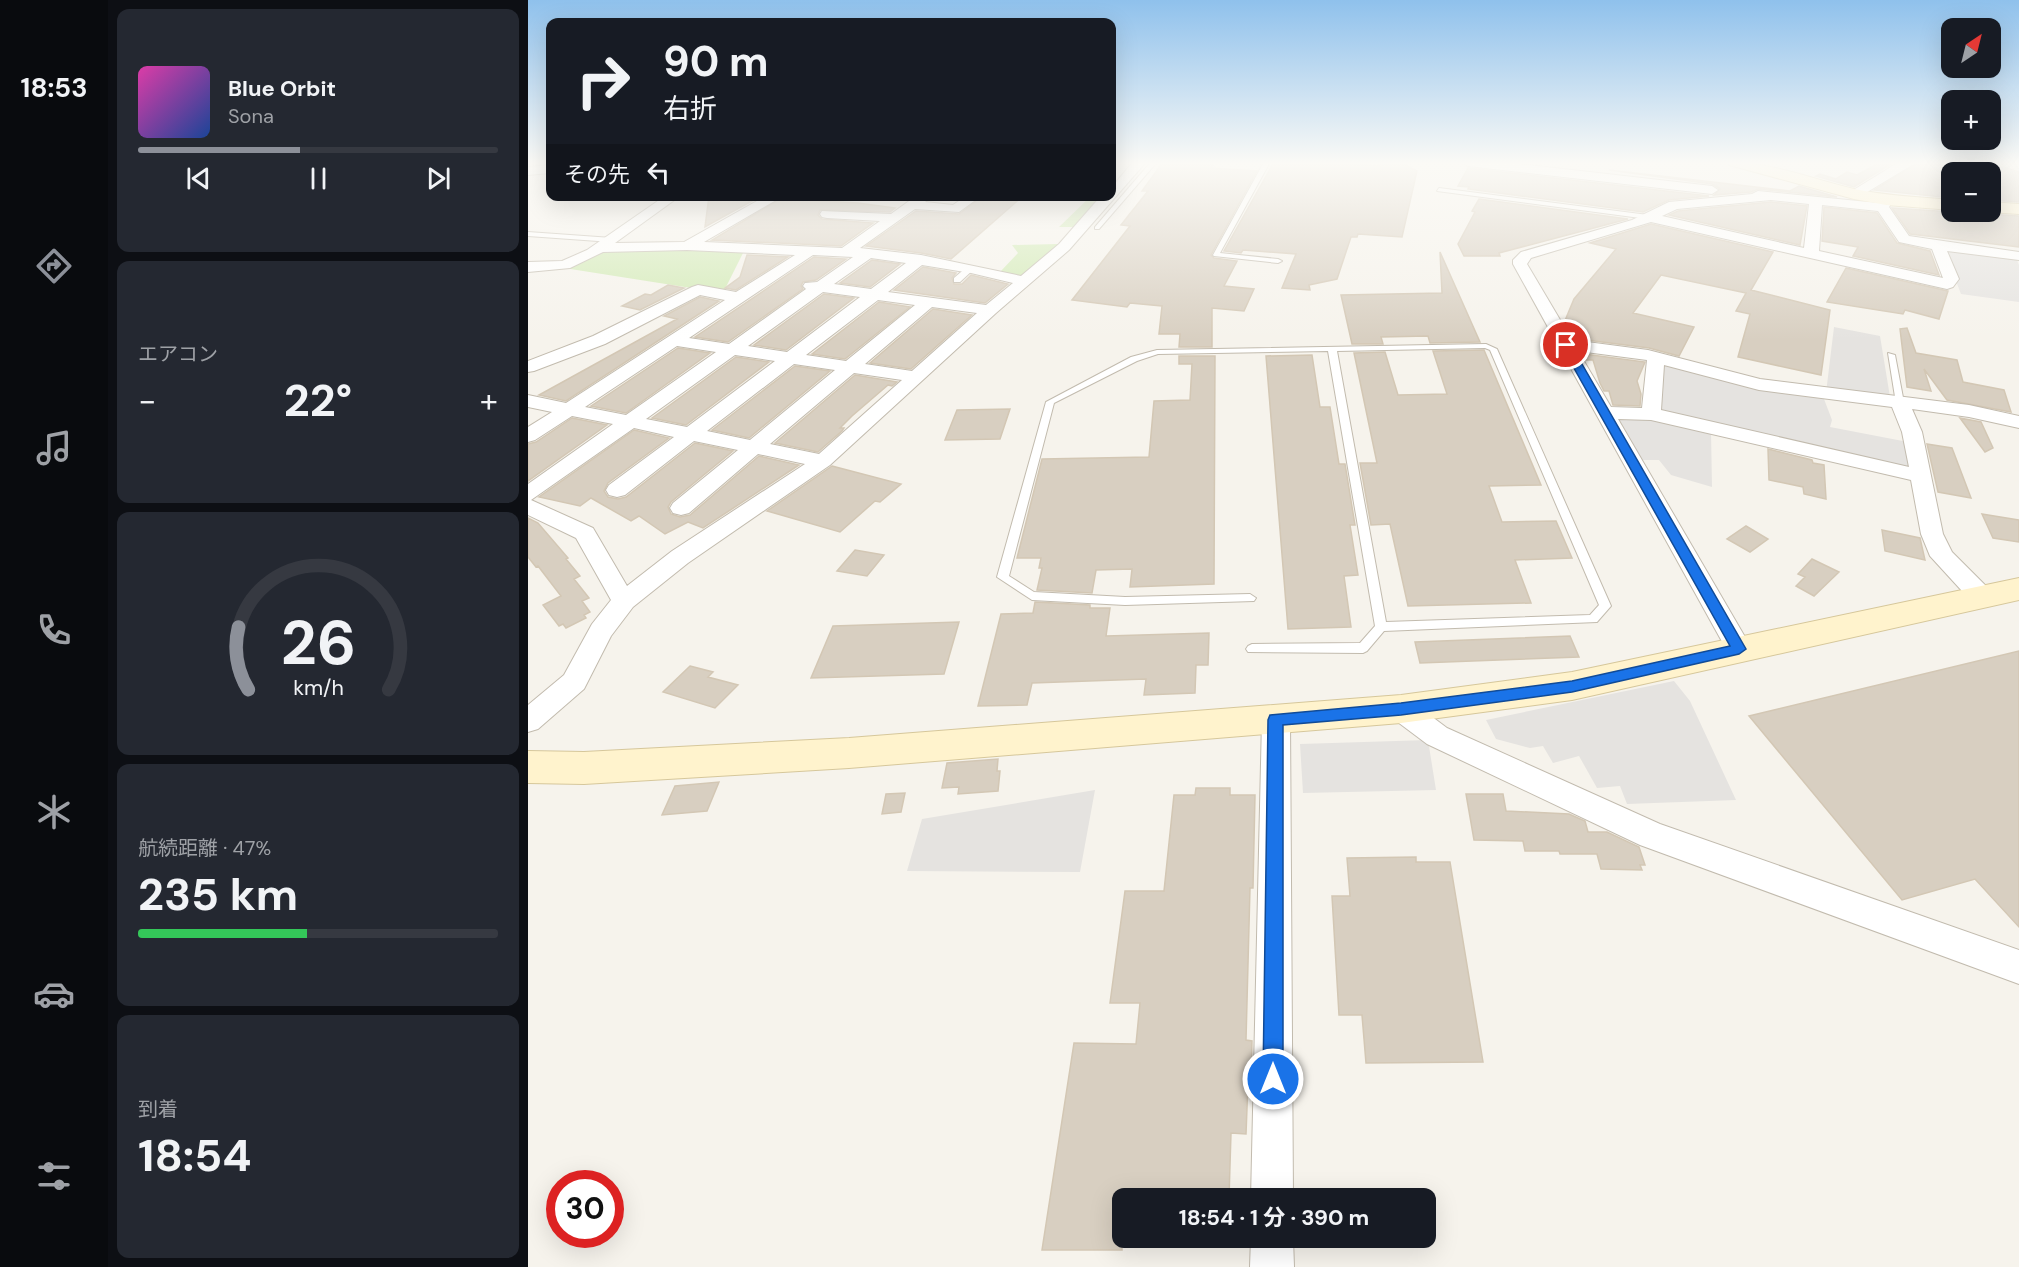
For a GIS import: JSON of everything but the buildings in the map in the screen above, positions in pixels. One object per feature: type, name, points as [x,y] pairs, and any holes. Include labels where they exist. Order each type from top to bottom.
[{"type":"street","points":[[528,267],[565,265],[606,244],[638,221]]},
{"type":"street","points":[[687,246],[732,221]]},
{"type":"street","points":[[845,252],[889,221]]},
{"type":"street","points":[[528,721],[574,682],[601,631],[624,601],[680,557],[823,461],[990,310],[1064,248],[1087,221]]},
{"type":"street","points":[[1640,221],[1526,255],[1520,260],[1520,264],[1739,649]]},
{"type":"street","points":[[1666,221],[1947,284],[1951,279],[1938,247]]},
{"type":"street","points":[[1811,254],[1814,221]]},
{"type":"street","points":[[1894,221],[1904,239],[1911,242],[2019,256]]},
{"type":"street","points":[[606,244],[868,253],[921,259],[1024,281]]},
{"type":"street","points":[[528,436],[810,251]]},
{"type":"street","points":[[528,494],[868,253]]},
{"type":"street","points":[[617,490],[921,259]]},
{"type":"street","points":[[766,280],[990,310]]},
{"type":"street","points":[[528,367],[599,340],[698,291],[741,298]]},
{"type":"street","points":[[681,508],[848,366],[928,302]]},
{"type":"street","points":[[676,341],[917,377]]},
{"type":"street","points":[[1566,345],[1613,349],[1656,357],[1759,384],[1969,411],[2019,422]]},
{"type":"street","points":[[1651,414],[1656,357]]},
{"type":"street","points":[[528,401],[823,461]]},
{"type":"street","points":[[1900,403],[1912,432],[1932,534],[1942,556],[1982,597]]},
{"type":"street","points":[[1606,413],[1651,414],[1919,476]]},
{"type":"street","points":[[528,506],[585,532],[624,601]]},
{"type":"street","points":[[528,529],[551,516]]},
{"type":"street","points":[[528,767],[584,768],[838,754],[1401,709],[1572,686],[2019,589]]},
{"type":"street","points":[[1401,709],[1437,736],[1651,835],[2019,967]]},
{"type":"street","points":[[1272,1188],[1275,720]]},
{"type":"street","points":[[1272,1248],[1272,1267]]},
{"type":"lane","points":[[1097,228],[1103,221]]},
{"type":"lane","points":[[1235,221],[1216,255],[1278,261]]},
{"type":"lane","points":[[528,234],[606,244]]},
{"type":"lane","points":[[957,280],[971,268]]},
{"type":"lane","points":[[1250,598],[1125,601],[1032,596],[1004,576],[1050,402],[1134,359],[1157,352],[1486,346],[1493,349],[1605,606],[1593,620],[1381,627],[1363,648],[1252,649]]},
{"type":"lane","points":[[1332,348],[1381,627]]},
{"type":"lane","points":[[1891,355],[1900,403]]},
{"type":"green space","points":[[1065,221],[1081,221],[1076,227],[1059,227]]},
{"type":"green space","points":[[1058,244],[1023,276],[1016,277],[1000,272],[1018,253],[1012,245]]},
{"type":"green space","points":[[678,250],[743,253],[723,293],[564,268],[601,251]]},
{"type":"shaded area","points":[[1944,250],[2016,258],[2019,265],[2019,302],[1961,294]]},
{"type":"shaded area","points":[[1834,327],[1880,336],[1890,397],[1826,393]]},
{"type":"shaded area","points":[[1661,362],[1755,388],[1824,399],[1832,420],[1830,427],[1908,442],[1913,469],[1658,413]]},
{"type":"shaded area","points":[[1617,416],[1651,418],[1711,432],[1712,487],[1671,475],[1659,460],[1641,460]]},
{"type":"shaded area","points":[[1674,681],[1690,701],[1736,800],[1627,804],[1620,786],[1597,788],[1579,756],[1553,763],[1543,746],[1530,748],[1496,739],[1486,720]]},
{"type":"shaded area","points":[[1428,740],[1436,790],[1303,793],[1300,744]]},
{"type":"shaded area","points":[[1095,790],[1080,872],[907,871],[922,819]]},
{"type":"route","points":[[1273,1079],[1275,720],[1401,709],[1572,686],[1739,649],[1566,345]]}]
